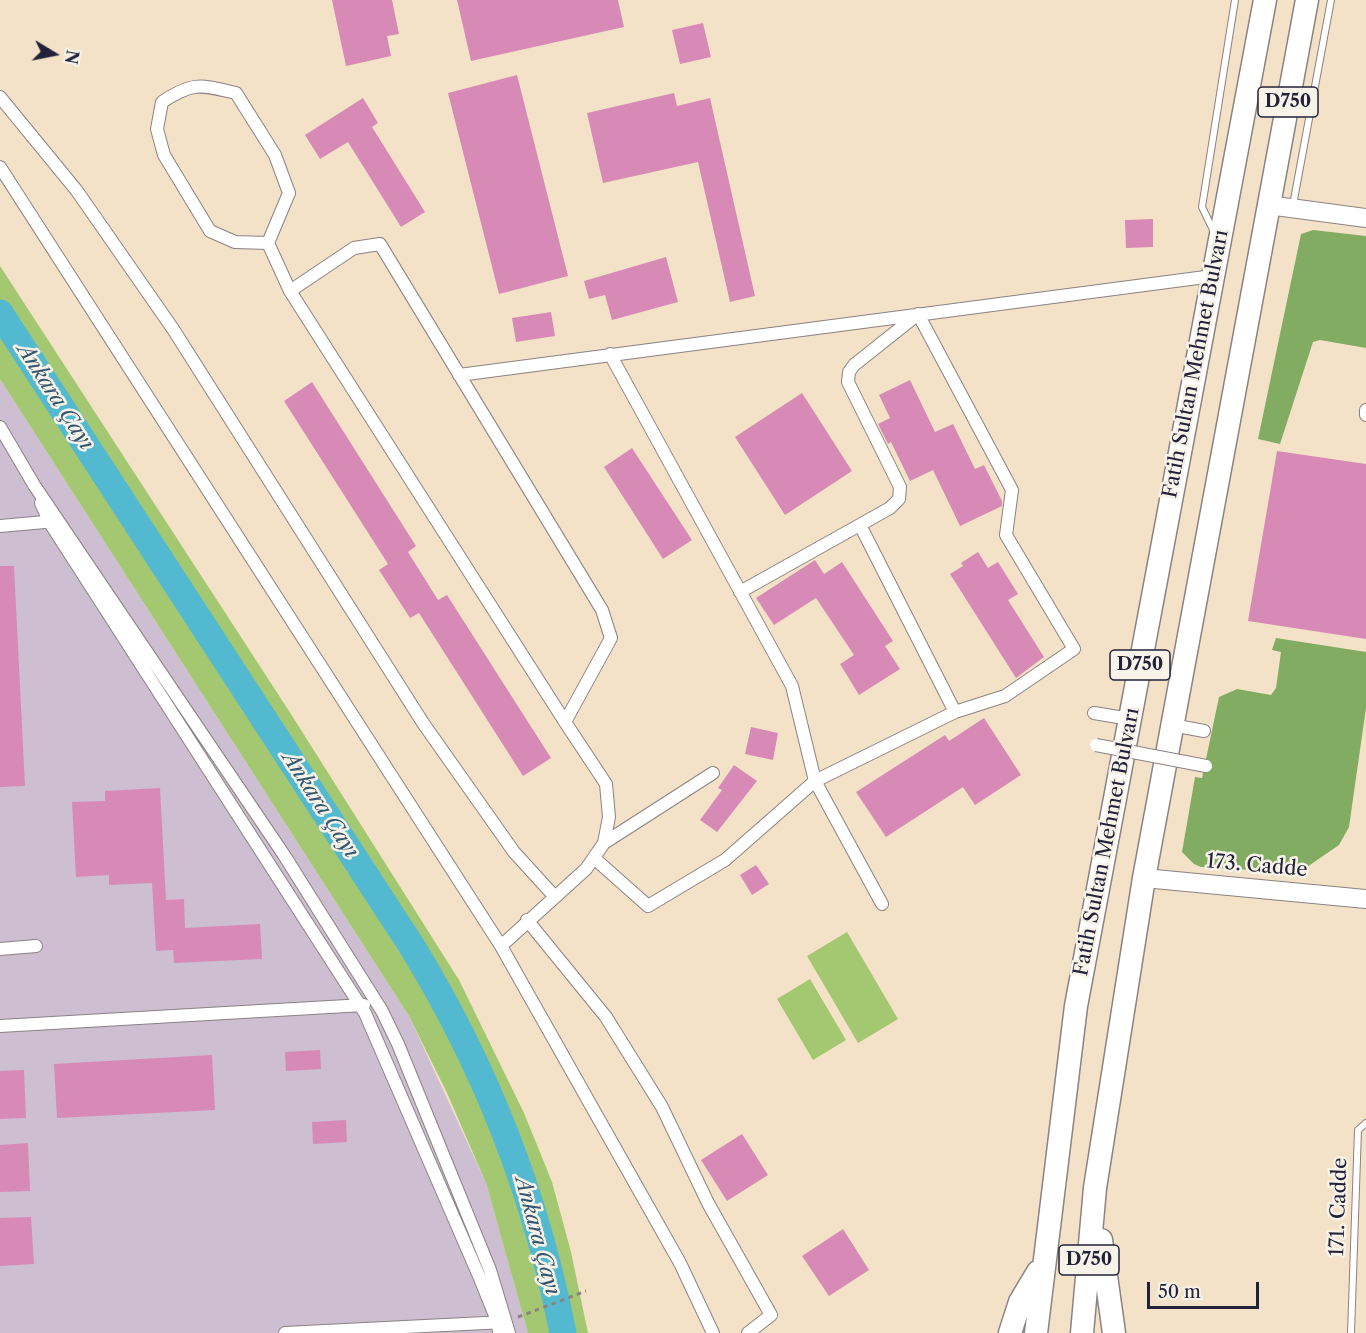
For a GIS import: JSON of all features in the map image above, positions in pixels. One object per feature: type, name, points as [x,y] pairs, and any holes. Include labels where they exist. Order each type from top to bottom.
[{"type":"highway","name":"Fatih Sultan Mehmet Bulvarı","points":[[1036,1333],[1076,1006],[1264,0]]},
{"type":"highway","name":"Fatih Sultan Mehmet Bulvarı","points":[[1082,1333],[1095,1188],[1144,878],[1307,0]]},
{"type":"highway","points":[[1095,1188],[1105,1285],[1114,1333]]},
{"type":"highway","points":[[1010,1333],[1020,1302],[1044,1263]]},
{"type":"street","points":[[268,243],[235,242],[210,231],[164,155],[157,129],[162,102],[178,91],[199,85],[236,93],[274,155],[289,193],[268,243],[290,291],[606,783],[609,817],[604,843],[586,869],[527,920],[501,946]]},
{"type":"street","points":[[0,97],[77,191],[173,329],[429,732],[514,852],[555,897]]},
{"type":"street","points":[[0,168],[501,946],[680,1263],[713,1333]]},
{"type":"street","points":[[1268,205],[1366,218]]},
{"type":"street","points":[[290,291],[354,248],[380,244],[602,610],[611,638],[565,722]]},
{"type":"street","points":[[459,375],[1213,276]]},
{"type":"street","points":[[594,858],[648,906],[725,860],[816,781],[955,712],[1005,696],[1074,649],[1006,535],[1012,490],[918,314]]},
{"type":"street","points":[[740,592],[890,508],[899,499],[900,487],[848,382],[849,372],[854,364],[918,314]]},
{"type":"street","points":[[610,354],[792,686],[816,781],[882,904]]},
{"type":"street","points":[[1366,410],[1366,415]]},
{"type":"street","points":[[0,427],[55,522],[360,1006],[503,1328]]},
{"type":"street","points":[[0,526],[55,522]]},
{"type":"street","points":[[55,522],[284,855],[378,1005],[398,1044],[490,1270],[503,1328]]},
{"type":"street","points":[[860,525],[955,712]]},
{"type":"street","points":[[1094,713],[1130,718]]},
{"type":"street","points":[[1172,725],[1204,731]]},
{"type":"street","points":[[1096,745],[1206,766]]},
{"type":"street","points":[[604,843],[713,773]]},
{"type":"street","name":"173. Cadde","points":[[1144,878],[1366,899]]},
{"type":"street","points":[[527,920],[606,1017],[662,1107],[708,1203],[771,1315],[748,1333]]},
{"type":"street","points":[[0,949],[36,946]]},
{"type":"street","points":[[0,1026],[378,1005]]},
{"type":"street","points":[[285,1333],[503,1328]]},
{"type":"lane","points":[[1219,243],[1202,207],[1235,0]]},
{"type":"lane","points":[[1293,209],[1331,0]]},
{"type":"lane","name":"171. Cadde","points":[[1351,1333],[1358,1130],[1366,1124]]},
{"type":"path","points":[[523,1315],[586,1291]]},
{"type":"shaded area","points":[[0,379],[409,1016],[486,1183],[528,1333],[0,1333]]},
{"type":"green space","points":[[1313,230],[1366,236],[1366,348],[1320,340],[1313,342],[1280,444],[1258,439],[1301,234]]},
{"type":"green space","points":[[0,266],[289,711],[459,980],[524,1113],[552,1182],[571,1252],[588,1333],[528,1333],[486,1183],[447,1093],[409,1016],[0,379]]},
{"type":"green space","points":[[1276,638],[1366,652],[1366,708],[1349,827],[1339,845],[1307,867],[1287,872],[1201,867],[1194,864],[1182,852],[1195,777],[1202,778],[1219,697],[1237,689],[1271,695],[1276,688],[1281,652],[1272,650]]},
{"type":"green space","points":[[847,932],[898,1019],[858,1043],[807,956]]},
{"type":"green space","points":[[810,979],[846,1040],[813,1060],[777,999]]},
{"type":"building","points":[[332,0],[392,0],[399,34],[387,36],[391,56],[346,66]]},
{"type":"building","points":[[457,0],[618,0],[624,27],[471,61]]},
{"type":"building","points":[[703,23],[711,57],[680,64],[672,30]]},
{"type":"building","points":[[517,75],[568,276],[499,294],[448,93]]},
{"type":"building","points":[[674,93],[677,106],[710,98],[755,296],[730,302],[698,162],[603,183],[587,113]]},
{"type":"building","points":[[363,98],[378,123],[372,127],[425,212],[401,227],[348,142],[320,159],[305,135]]},
{"type":"building","points":[[1153,219],[1153,247],[1126,248],[1125,220]]},
{"type":"building","points":[[666,257],[678,302],[612,320],[605,295],[589,299],[584,281]]},
{"type":"building","points":[[551,312],[555,336],[516,342],[512,318]]},
{"type":"building","points":[[910,380],[935,432],[953,424],[975,469],[984,465],[1002,501],[1002,506],[960,526],[933,470],[910,481],[891,442],[888,444],[878,424],[890,418],[879,395]]},
{"type":"building","points":[[312,382],[416,546],[408,552],[438,600],[447,595],[551,758],[523,776],[419,613],[410,618],[379,570],[388,564],[284,401]]},
{"type":"building","points":[[802,393],[852,471],[785,515],[735,437]]},
{"type":"building","points":[[632,448],[692,540],[663,559],[604,467]]},
{"type":"building","points":[[1277,451],[1366,464],[1366,639],[1248,621]]},
{"type":"building","points":[[978,552],[988,568],[998,562],[1018,594],[1008,600],[1044,657],[1016,678],[950,574],[963,566],[961,563]]},
{"type":"building","points":[[815,560],[824,574],[842,562],[893,641],[885,646],[900,669],[859,695],[840,664],[854,655],[816,598],[774,625],[756,598]]},
{"type":"building","points":[[0,566],[14,566],[25,786],[0,787]]},
{"type":"building","points":[[984,718],[1021,775],[975,805],[963,787],[886,837],[856,792],[945,735],[949,741]]},
{"type":"building","points":[[751,727],[778,733],[773,760],[745,754]]},
{"type":"building","points":[[734,765],[757,781],[717,832],[700,820],[722,790],[718,788]]},
{"type":"building","points":[[160,788],[166,900],[184,899],[185,928],[260,924],[262,959],[174,963],[173,950],[156,951],[152,883],[109,885],[109,875],[76,877],[72,802],[105,801],[105,791]]},
{"type":"building","points":[[756,865],[769,884],[752,895],[740,875]]},
{"type":"building","points":[[320,1050],[321,1069],[286,1071],[285,1052]]},
{"type":"building","points":[[212,1055],[215,1110],[57,1118],[54,1064]]},
{"type":"building","points":[[24,1070],[26,1118],[0,1119],[0,1071]]},
{"type":"building","points":[[346,1120],[347,1142],[313,1144],[312,1122]]},
{"type":"building","points":[[742,1134],[768,1175],[727,1201],[701,1160]]},
{"type":"building","points":[[28,1143],[30,1191],[0,1192],[0,1145]]},
{"type":"building","points":[[31,1217],[34,1264],[0,1266],[0,1218]]},
{"type":"building","points":[[843,1229],[869,1270],[829,1296],[802,1256]]},
{"type":"waterway","name":"Ankara Çayı","points":[[0,313],[438,990],[484,1084],[523,1181],[552,1282],[563,1333]]}]
